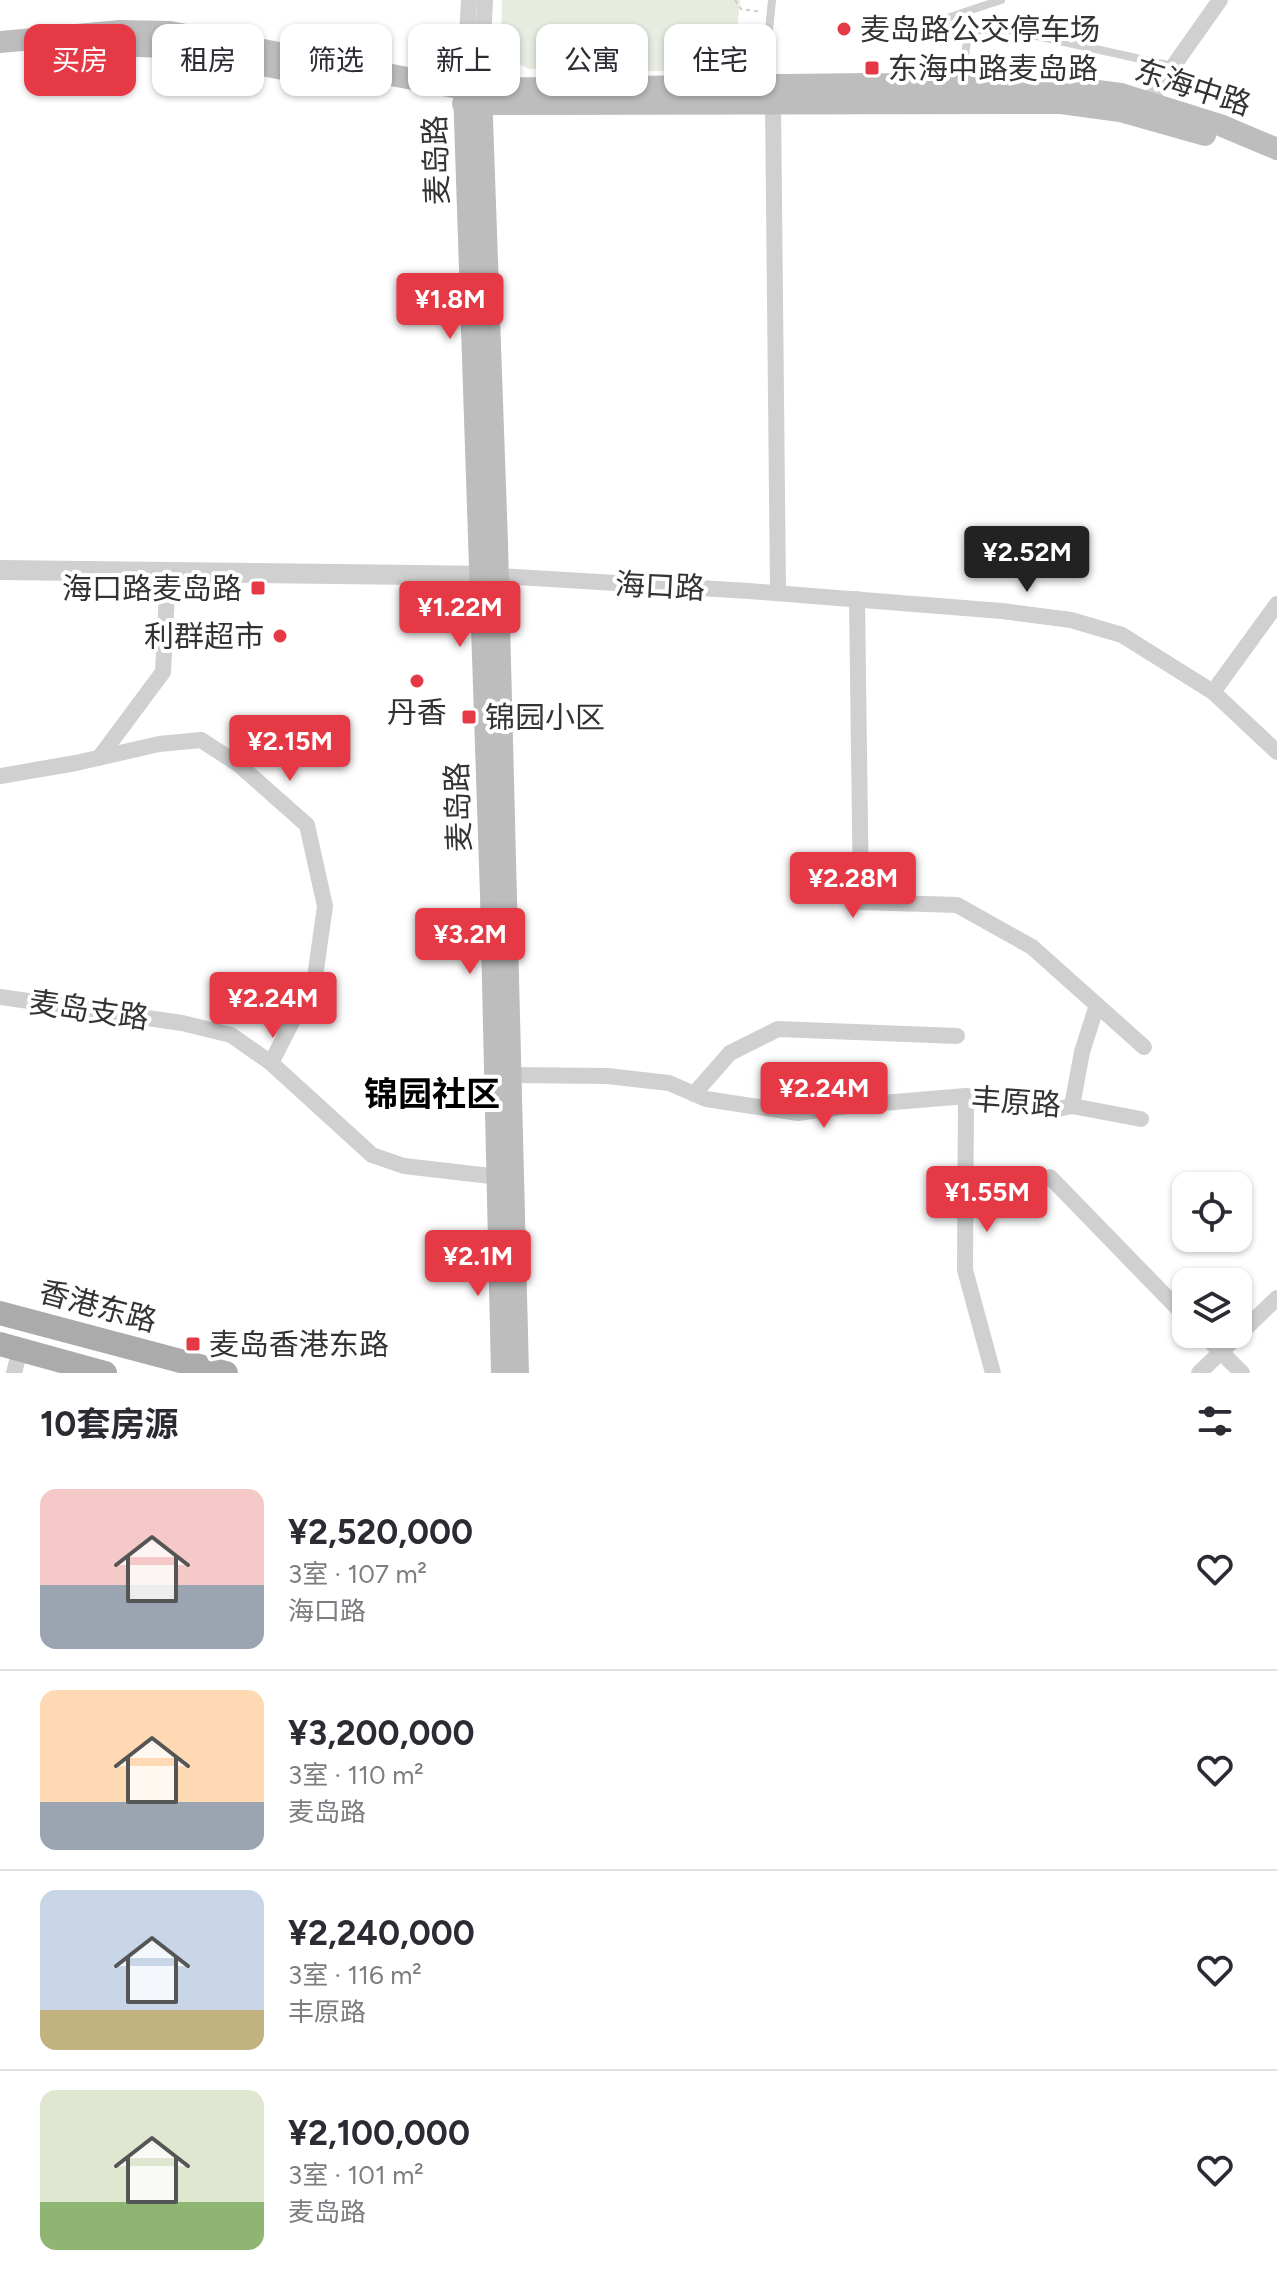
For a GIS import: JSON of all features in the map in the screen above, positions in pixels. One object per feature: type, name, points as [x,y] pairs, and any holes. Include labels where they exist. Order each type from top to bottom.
[{"type":"main road","points":[[0,42],[120,31],[170,32],[408,82]]},
{"type":"main road","points":[[0,56],[120,46],[166,47],[408,86]]},
{"type":"main road","name":"东海中路","points":[[776,94],[962,85],[1066,87],[1121,94],[1220,125],[1277,149]]},
{"type":"main road","name":"东海中路","points":[[776,94],[1061,103],[1120,111],[1213,138],[1277,165]]},
{"type":"main road","name":"东海中路","points":[[520,96],[664,95]]},
{"type":"main road","name":"麦岛路","points":[[472,96],[512,1075],[506,1178]]},
{"type":"main road","name":"麦岛路","points":[[490,576],[506,1178],[505,1371]]},
{"type":"main road","name":"香港东路","points":[[0,1313],[226,1373]]},
{"type":"main road","name":"香港东路","points":[[11,1356],[105,1373]]},
{"type":"street","name":"麦岛路","points":[[469,0],[470,24]]},
{"type":"street","name":"麦岛路","points":[[482,24],[485,0]]},
{"type":"street","points":[[1148,102],[1220,0]]},
{"type":"street","points":[[772,96],[778,593]]},
{"type":"street","name":"海口路","points":[[0,570],[490,576],[778,593],[1002,611],[1071,620],[1122,635],[1213,692],[1277,752]]},
{"type":"street","points":[[99,758],[163,672],[168,572]]},
{"type":"street","points":[[857,599],[861,902],[957,905],[1032,947],[1144,1047]]},
{"type":"street","points":[[1213,692],[1277,604]]},
{"type":"street","points":[[0,776],[159,744],[201,740],[238,764],[307,825],[325,906],[315,977],[271,1063]]},
{"type":"street","name":"麦岛支路","points":[[0,997],[182,1023],[231,1035],[271,1063],[372,1155],[404,1166],[506,1178]]},
{"type":"street","points":[[1072,1106],[1085,1040],[1097,1005]]},
{"type":"street","points":[[694,1094],[730,1053],[778,1029],[957,1036]]},
{"type":"street","name":"丰原路","points":[[512,1075],[623,1078],[669,1083],[706,1099],[798,1113],[966,1096],[1053,1110],[1072,1106],[1141,1119]]},
{"type":"street","points":[[966,1096],[965,1270],[993,1373]]},
{"type":"street","points":[[1050,1177],[1172,1303]]},
{"type":"street","points":[[1199,1373],[1277,1298]]},
{"type":"street","points":[[1216,1348],[1242,1373]]},
{"type":"lane","points":[[770,24],[772,0]]},
{"type":"lane","points":[[1001,0],[955,14],[945,21],[945,25],[951,30],[1005,29],[1173,66]]},
{"type":"lane","points":[[1021,33],[1034,21],[1052,19],[1070,43]]},
{"type":"lane","points":[[962,85],[968,30]]},
{"type":"path","points":[[735,0],[741,9],[771,13]]},
{"type":"shaded area","points":[[502,0],[740,0],[738,24],[664,24],[664,71],[648,71],[648,24],[536,24],[536,69],[520,65],[520,24],[502,24]]},
{"type":"place","name":"麦岛路公交停车场","points":[[844,29]]},
{"type":"place","name":"东海中路麦岛路","points":[[872,68]]},
{"type":"place","name":"海口路麦岛路","points":[[258,588]]},
{"type":"place","name":"利群超市","points":[[280,636]]},
{"type":"place","name":"丹香","points":[[417,681]]},
{"type":"place","name":"锦园小区","points":[[469,717]]},
{"type":"place","name":"麦岛香港东路","points":[[193,1344]]},
{"type":"district","name":"锦园社区","points":[[432,1094]]}]
